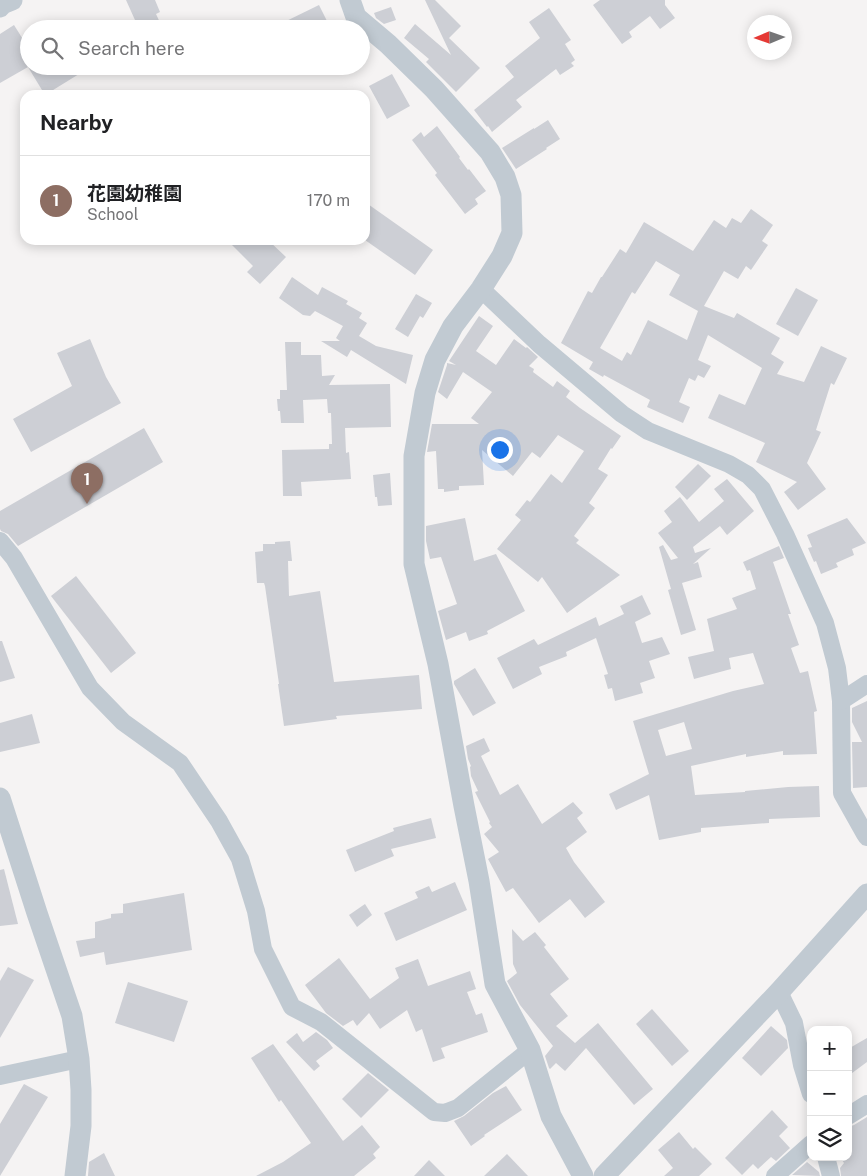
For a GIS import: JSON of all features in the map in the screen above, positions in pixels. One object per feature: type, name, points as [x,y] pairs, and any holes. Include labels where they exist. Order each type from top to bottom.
[{"type":"street","points":[[0,7],[2,4],[12,0]]},
{"type":"street","points":[[350,0],[356,17],[360,20]]},
{"type":"street","points":[[370,29],[434,89],[490,152],[505,177],[510,195],[512,234],[502,256],[481,289],[453,326],[434,360],[425,394],[414,456],[414,564],[438,664],[479,881],[495,984],[530,1050],[551,1116],[582,1176]]},
{"type":"street","points":[[481,289],[540,344],[622,414],[648,431],[729,464],[748,475],[762,489],[785,534],[825,623],[837,668],[841,701],[842,793],[867,837]]},
{"type":"street","points":[[0,541],[14,558],[90,688],[123,722],[180,763],[219,821],[240,859],[256,911],[263,949],[292,1007],[321,1022],[434,1112],[445,1113],[458,1108],[530,1050]]},
{"type":"street","points":[[841,701],[867,684]]},
{"type":"street","points":[[0,798],[36,913],[72,1016],[82,1090],[81,1126],[75,1176]]},
{"type":"street","points":[[604,1176],[779,992],[867,894]]},
{"type":"street","points":[[779,992],[794,1024],[807,1081]]},
{"type":"street","points":[[0,1076],[78,1059]]},
{"type":"street","points":[[852,1113],[867,1104]]},
{"type":"street","points":[[775,1176],[807,1148]]},
{"type":"street","points":[[827,1161],[831,1176]]},
{"type":"building","points":[[126,0],[155,0],[160,12],[156,14],[159,20],[135,20]]},
{"type":"building","points":[[425,0],[435,0],[461,26],[449,38],[480,68],[456,92],[426,62],[429,59],[404,38],[415,24],[451,55]]},
{"type":"building","points":[[600,0],[665,0],[665,5],[675,18],[660,29],[650,16],[629,32],[632,37],[622,44],[593,5]]},
{"type":"building","points":[[319,5],[326,20],[288,20]]},
{"type":"building","points":[[391,7],[396,20],[384,24],[376,18],[374,13]]},
{"type":"building","points":[[549,8],[571,40],[565,44],[575,60],[571,63],[574,66],[560,75],[556,69],[516,100],[522,107],[492,132],[474,110],[514,77],[505,66],[540,38],[529,22]]},
{"type":"building","points":[[14,25],[20,35],[20,72],[0,83],[0,34]]},
{"type":"building","points":[[392,74],[410,106],[387,119],[369,86]]},
{"type":"building","points":[[33,75],[77,75],[53,90],[42,90]]},
{"type":"building","points":[[548,120],[560,139],[516,169],[502,148]]},
{"type":"building","points":[[437,126],[468,170],[486,191],[475,199],[478,204],[465,214],[435,175],[437,173],[412,140],[421,132],[424,137]]},
{"type":"building","points":[[370,206],[433,250],[415,275],[370,244]]},
{"type":"building","points":[[751,209],[773,225],[762,241],[768,245],[751,270],[746,266],[738,279],[724,271],[704,306],[734,318],[737,313],[780,338],[771,354],[784,362],[777,374],[804,382],[821,346],[847,358],[834,385],[831,383],[816,430],[821,432],[807,463],[826,489],[798,510],[784,492],[797,482],[756,462],[765,443],[708,418],[719,394],[745,405],[762,368],[708,335],[698,360],[711,366],[704,378],[698,375],[695,381],[689,378],[679,402],[690,407],[683,423],[647,407],[650,400],[589,369],[593,362],[561,343],[588,291],[592,293],[620,249],[626,253],[644,222],[693,251],[714,220],[726,228],[732,218],[741,223]],"holes":[[[656,261],[680,275],[669,295],[698,311],[687,340],[648,320],[631,355],[627,352],[622,361],[600,348],[632,292],[635,294]]]},
{"type":"building","points":[[232,245],[273,245],[286,257],[260,284],[247,272],[253,266]]},
{"type":"building","points":[[292,277],[318,295],[322,287],[348,301],[346,304],[362,313],[359,318],[367,323],[359,336],[376,346],[413,355],[406,384],[351,350],[347,357],[321,341],[340,341],[336,338],[343,326],[315,311],[310,316],[303,315],[279,298]]},
{"type":"building","points":[[796,288],[818,300],[798,336],[776,324]]},
{"type":"building","points":[[416,294],[432,303],[423,318],[420,316],[408,337],[395,329]]},
{"type":"building","points":[[479,316],[493,326],[476,351],[496,365],[514,339],[538,357],[529,366],[534,369],[533,372],[553,387],[557,381],[570,391],[566,397],[621,436],[598,469],[608,475],[589,503],[595,508],[574,536],[579,540],[576,543],[620,575],[567,613],[542,577],[538,582],[497,549],[521,520],[515,515],[527,500],[530,502],[551,474],[562,483],[584,451],[558,435],[540,458],[532,452],[513,476],[482,450],[484,485],[459,486],[459,490],[444,492],[444,489],[438,489],[436,451],[427,452],[432,424],[479,424],[471,418],[492,392],[463,372],[447,399],[438,392],[447,363],[456,365],[449,361]]},
{"type":"building","points":[[90,339],[106,377],[121,403],[31,452],[13,419],[72,386],[57,353]]},
{"type":"building","points":[[285,342],[301,342],[301,355],[321,355],[322,376],[335,375],[329,385],[390,384],[391,427],[345,428],[346,453],[349,452],[351,479],[301,482],[302,496],[283,496],[282,450],[329,449],[329,444],[332,444],[331,413],[328,413],[327,399],[303,400],[304,423],[281,423],[277,399],[280,399],[280,390],[287,390]]},
{"type":"building","points":[[144,428],[163,462],[18,546],[8,534],[1,531],[0,511]]},
{"type":"building","points":[[698,464],[711,476],[687,500],[675,487]]},
{"type":"building","points":[[390,473],[392,505],[378,506],[377,497],[375,497],[373,475]]},
{"type":"building","points":[[727,479],[754,511],[727,535],[720,526],[693,547],[695,553],[711,548],[693,564],[698,562],[702,577],[682,583],[696,630],[681,635],[668,590],[671,589],[659,547],[663,545],[671,560],[678,558],[658,533],[672,522],[664,511],[680,497],[699,522],[724,501],[714,489]]},
{"type":"building","points":[[465,518],[474,561],[496,554],[525,611],[487,631],[488,634],[469,641],[466,632],[446,640],[438,611],[457,604],[441,557],[430,559],[426,541],[426,526]]},
{"type":"building","points":[[847,518],[866,543],[852,549],[854,555],[836,563],[838,567],[821,574],[808,548],[812,547],[807,535]]},
{"type":"building","points":[[290,541],[292,561],[288,561],[289,596],[320,591],[334,682],[419,675],[422,709],[336,716],[337,719],[284,726],[265,586],[264,583],[257,583],[255,552],[263,551],[263,544]]},
{"type":"building","points":[[779,546],[784,558],[773,562],[791,614],[788,614],[799,645],[791,648],[800,673],[808,671],[817,711],[814,712],[817,754],[783,755],[783,751],[746,757],[746,754],[691,766],[695,795],[819,786],[820,817],[769,819],[769,823],[701,828],[701,832],[659,840],[649,795],[616,810],[609,794],[649,774],[633,721],[733,691],[764,684],[753,653],[729,658],[731,669],[694,679],[688,657],[714,651],[707,619],[737,609],[732,598],[756,589],[750,570],[747,571],[743,562]],"holes":[[[684,722],[692,749],[666,756],[658,730]]]},
{"type":"building","points":[[76,576],[136,653],[111,673],[51,596]]},
{"type":"building","points":[[642,595],[651,614],[635,622],[642,643],[662,637],[670,654],[649,661],[655,678],[640,683],[643,693],[615,701],[612,688],[608,689],[604,675],[608,674],[596,638],[566,652],[567,656],[539,667],[542,674],[513,689],[497,658],[534,639],[538,645],[596,617],[599,626],[624,614],[620,606]]},
{"type":"building","points":[[0,641],[2,641],[15,678],[0,682]]},
{"type":"building","points":[[475,668],[496,703],[473,716],[454,681]]},
{"type":"building","points":[[867,701],[867,787],[853,788],[852,742],[862,742],[852,722],[852,708]]},
{"type":"building","points":[[32,714],[40,743],[0,752],[0,723]]},
{"type":"building","points":[[484,738],[490,751],[481,756],[500,795],[518,784],[542,824],[573,802],[583,813],[577,818],[587,832],[566,848],[574,862],[605,902],[585,918],[570,899],[539,923],[513,888],[506,892],[488,859],[499,852],[484,834],[492,827],[475,792],[478,791],[471,776],[471,766],[466,746]]},
{"type":"building","points":[[431,818],[436,838],[391,849],[394,856],[355,872],[346,850],[394,831],[393,828]]},
{"type":"building","points":[[4,869],[18,924],[0,926],[0,870]]},
{"type":"building","points":[[455,882],[467,910],[396,941],[384,913],[418,898],[415,892],[429,886],[432,892]]},
{"type":"building","points":[[184,893],[192,950],[106,965],[104,952],[80,957],[76,941],[95,938],[95,922],[111,918],[111,914],[123,913],[123,904]]},
{"type":"building","points":[[365,904],[372,915],[357,927],[349,915]]},
{"type":"building","points":[[512,929],[523,941],[535,932],[569,979],[550,994],[568,1016],[556,1026],[575,1043],[598,1023],[653,1089],[634,1105],[586,1048],[565,1071],[556,1063],[549,1068],[545,1056],[553,1046],[520,1005],[507,981],[517,973],[513,964]]},
{"type":"building","points":[[339,958],[370,999],[399,978],[395,968],[418,959],[428,986],[470,971],[476,989],[467,992],[476,1015],[482,1013],[488,1032],[441,1048],[445,1058],[433,1062],[422,1029],[416,1032],[407,1010],[380,1029],[369,1013],[357,1026],[353,1020],[343,1026],[326,1013],[305,985]]},
{"type":"building","points":[[8,967],[34,980],[0,1038],[0,981]]},
{"type":"building","points":[[128,982],[188,1001],[174,1042],[115,1023]]},
{"type":"building","points":[[652,1009],[689,1051],[672,1066],[636,1024]]},
{"type":"building","points":[[771,1026],[787,1040],[788,1048],[761,1076],[742,1058]]},
{"type":"building","points":[[316,1032],[327,1040],[333,1048],[316,1061],[320,1066],[314,1071],[286,1042],[297,1033],[303,1042]]},
{"type":"building","points":[[867,1038],[867,1062],[852,1073],[852,1071],[852,1047]]},
{"type":"building","points":[[273,1044],[343,1141],[362,1125],[380,1147],[373,1154],[376,1158],[354,1176],[256,1176],[283,1162],[311,1143],[281,1100],[279,1102],[251,1058]]},
{"type":"building","points":[[368,1073],[389,1090],[361,1118],[342,1099]]},
{"type":"building","points":[[24,1084],[48,1097],[0,1176],[0,1124]]},
{"type":"building","points":[[506,1086],[522,1110],[471,1146],[454,1121]]},
{"type":"building","points":[[772,1110],[788,1127],[779,1136],[790,1148],[776,1161],[771,1157],[758,1169],[753,1164],[742,1175],[725,1158]]},
{"type":"building","points":[[867,1117],[867,1176],[841,1176],[840,1168],[844,1163],[843,1161],[852,1161],[852,1126]]},
{"type":"building","points":[[679,1132],[693,1149],[695,1147],[712,1164],[699,1176],[664,1176],[673,1168],[658,1150]]},
{"type":"building","points":[[104,1153],[115,1176],[88,1176],[89,1162]]},
{"type":"building","points":[[507,1154],[528,1176],[484,1176]]},
{"type":"building","points":[[429,1160],[445,1176],[414,1176]]},
{"type":"building","points":[[807,1162],[819,1172],[820,1176],[792,1175]]},
{"type":"place","name":"花園幼稚園","points":[[87,504]]}]
